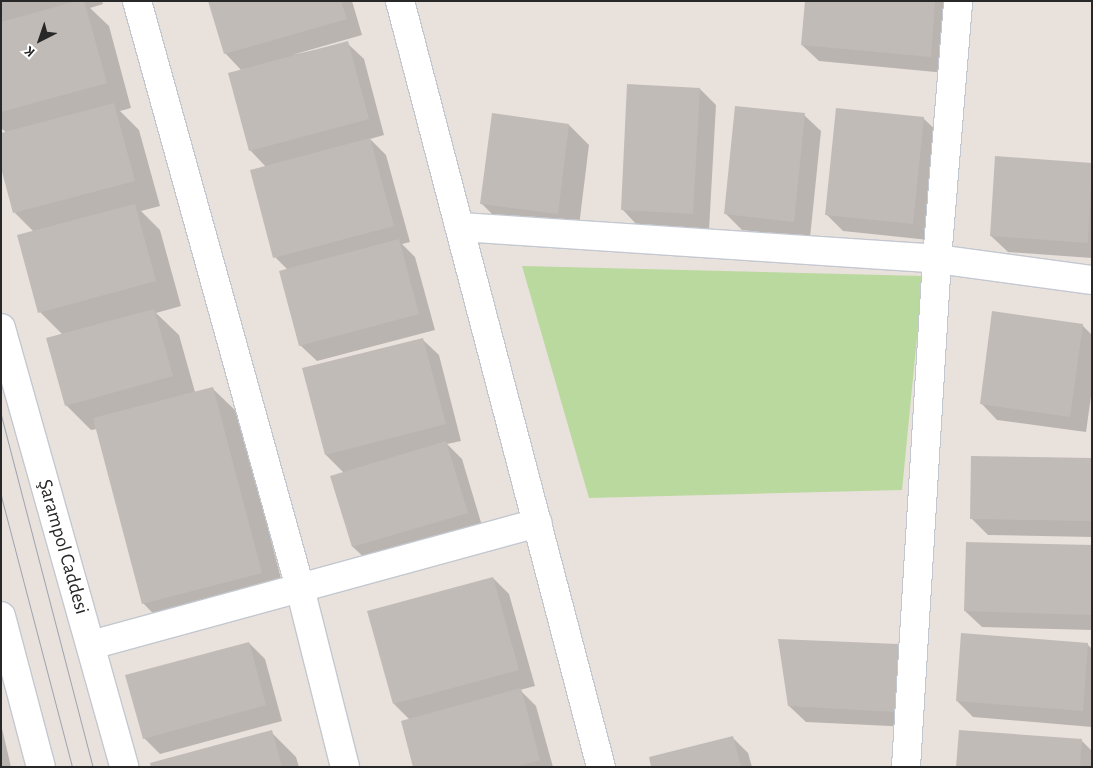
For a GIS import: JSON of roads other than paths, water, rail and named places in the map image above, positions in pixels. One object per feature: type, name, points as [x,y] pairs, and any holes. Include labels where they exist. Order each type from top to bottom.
[{"type":"street","points":[[137,1],[300,588],[345,767]]},
{"type":"street","points":[[400,1],[601,767]]},
{"type":"street","points":[[906,767],[938,259],[958,1]]},
{"type":"street","points":[[460,227],[938,259],[1092,280]]},
{"type":"street","name":"Şarampol Caddesi","points":[[1,328],[124,767]]},
{"type":"street","points":[[91,646],[538,523]]},
{"type":"street","points":[[1,616],[6,652],[41,767]]},
{"type":"tram line","points":[[1,415],[93,767]]},
{"type":"tram line","points":[[1,496],[72,767]]}]
